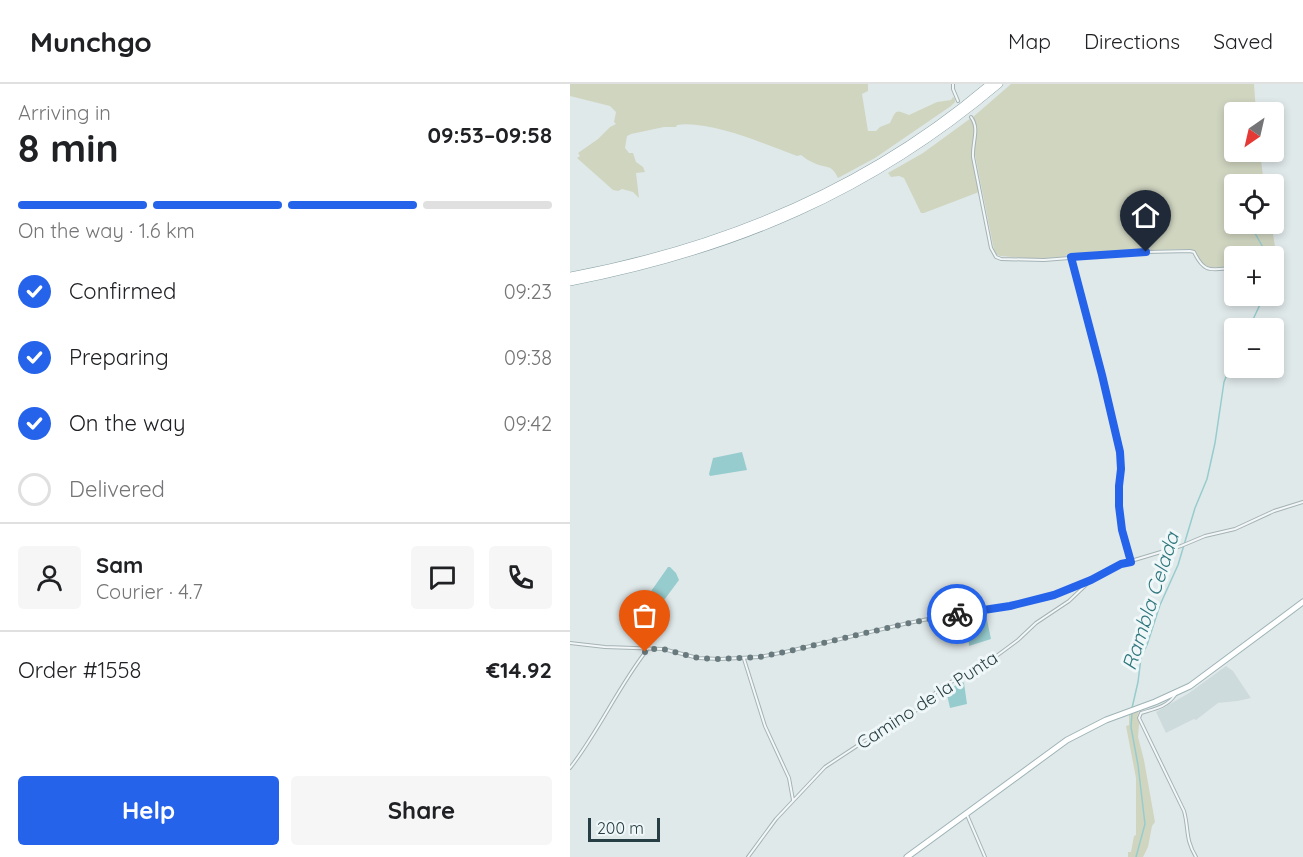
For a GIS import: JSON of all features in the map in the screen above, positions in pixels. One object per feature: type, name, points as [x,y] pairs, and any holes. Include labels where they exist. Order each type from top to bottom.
[{"type":"highway","points":[[570,276],[700,244],[771,218],[806,202],[850,181],[899,152],[945,120],[990,84]]},
{"type":"highway","points":[[570,282],[692,253],[794,215],[896,161],[946,126],[999,84]]},
{"type":"main road","points":[[907,857],[1067,740],[1106,720],[1177,692],[1197,681],[1303,602]]},
{"type":"street","points":[[953,84],[958,100]]},
{"type":"street","points":[[971,117],[976,126],[973,148],[991,248],[994,255],[1000,259],[1044,260],[1190,251],[1194,252],[1200,264],[1206,268],[1224,268]]},
{"type":"street","points":[[1071,257],[1120,452],[1119,506],[1122,530],[1131,562]]},
{"type":"street","points":[[570,643],[663,649],[698,658],[720,659],[785,652],[921,621],[1033,601],[1054,595],[1091,580],[1121,564],[1227,531],[1274,511],[1303,502]]},
{"type":"street","name":"Camino de la Punta","points":[[748,857],[766,831],[825,767],[866,740],[900,722],[943,686],[987,663],[1036,623],[1069,601],[1091,580]]},
{"type":"street","points":[[570,768],[647,649]]},
{"type":"street","points":[[743,658],[765,726],[789,778],[793,800]]},
{"type":"street","points":[[1177,692],[1169,702],[1141,713],[1139,718],[1184,811],[1188,842],[1196,857]]},
{"type":"street","points":[[966,813],[985,857]]},
{"type":"shaded area","points":[[1226,666],[1233,671],[1251,698],[1218,703],[1196,720],[1166,733],[1156,712],[1189,693]]},
{"type":"green space","points":[[570,84],[868,84],[868,91],[862,94],[868,131],[876,131],[890,123],[897,112],[909,115],[937,102],[951,100],[953,97],[955,102],[875,158],[838,178],[830,168],[818,165],[801,155],[797,156],[721,129],[690,124],[631,134],[627,136],[625,148],[629,153],[633,153],[636,162],[643,167],[645,172],[636,173],[639,198],[633,192],[622,189],[613,190],[577,158],[580,156],[578,153],[616,124],[614,122],[616,112],[610,106],[570,96]]},
{"type":"green space","points":[[1011,84],[1254,84],[1255,102],[1224,102],[1224,162],[1261,162],[1263,174],[1224,174],[1224,234],[1273,234],[1275,246],[1224,246],[1224,267],[1205,267],[1194,251],[1189,249],[1125,251],[1037,259],[1000,256],[994,250],[974,150],[977,129],[973,117]]},
{"type":"green space","points":[[971,118],[974,131],[972,152],[979,192],[921,213],[904,178],[891,177],[888,173],[923,153]]},
{"type":"green space","points":[[1139,710],[1138,737],[1155,822],[1143,857],[1128,857],[1136,835],[1136,778],[1126,726],[1129,725],[1129,714]]},
{"type":"water","points":[[742,452],[747,470],[710,476],[713,458]]},
{"type":"water","points":[[668,567],[676,573],[679,580],[653,615],[647,597]]},
{"type":"water","points":[[986,615],[991,639],[969,646],[967,617]]},
{"type":"water","points":[[963,682],[967,704],[950,708],[946,690]]},
{"type":"waterway","name":"Rambla Celada","points":[[1255,234],[1262,246]]},
{"type":"waterway","name":"Rambla Celada","points":[[1254,318],[1259,306]]},
{"type":"waterway","name":"Rambla Celada","points":[[1132,708],[1141,658],[1160,605],[1178,565],[1195,508],[1207,479],[1226,378]]},
{"type":"waterway","name":"Rambla Celada","points":[[1132,713],[1131,727],[1145,824],[1136,857]]},
{"type":"way so far","points":[[645,652],[647,649],[663,649],[698,658],[759,657],[957,614]]},
{"type":"route","points":[[957,614],[1010,606],[1054,595],[1091,580],[1121,564],[1131,562],[1122,530],[1119,506],[1120,452],[1071,257],[1146,252]]}]
